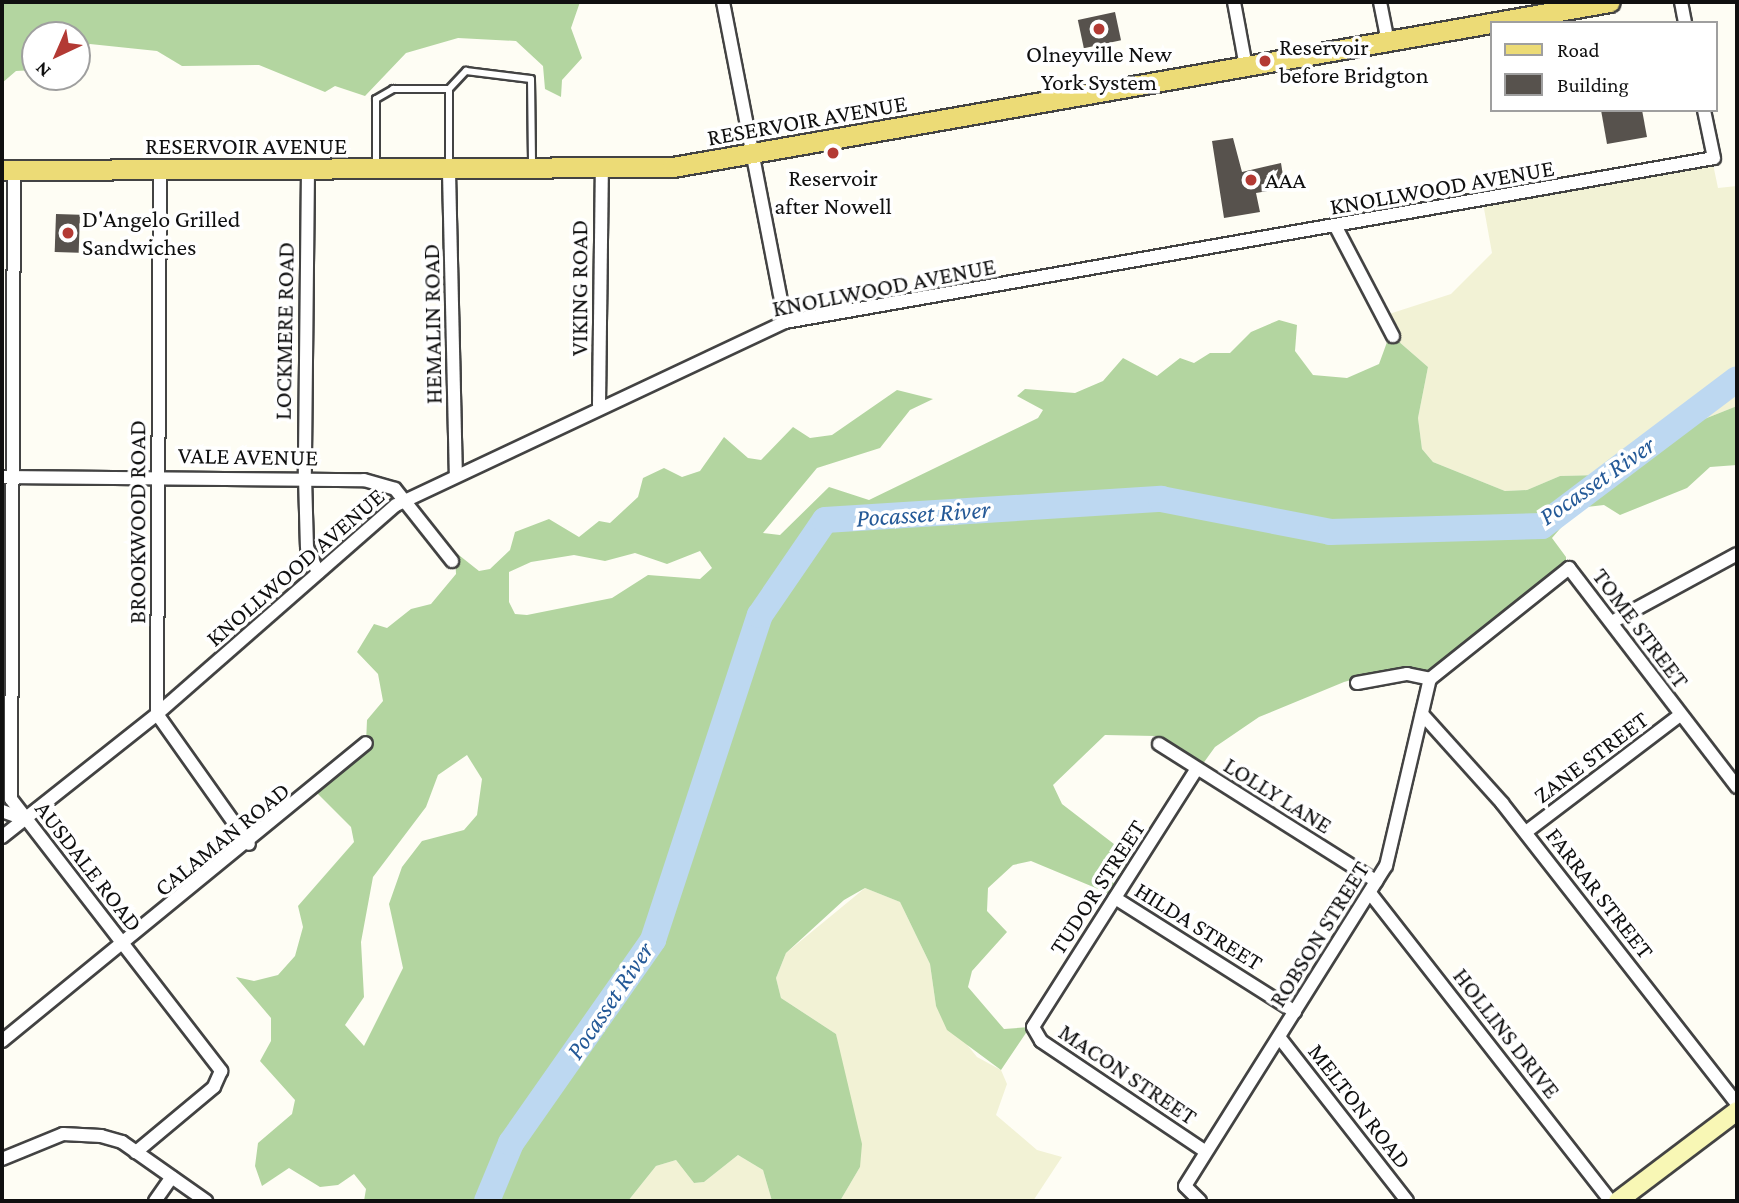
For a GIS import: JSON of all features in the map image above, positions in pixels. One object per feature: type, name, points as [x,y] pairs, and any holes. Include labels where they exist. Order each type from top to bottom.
[{"type":"main road","name":"RESERVOIR AVENUE","points":[[8,170],[602,171],[750,156],[1388,41],[1534,8],[1610,2]]},
{"type":"main road","points":[[1618,1201],[1737,1111]]},
{"type":"street","points":[[723,2],[750,156],[785,322]]},
{"type":"street","points":[[1234,2],[1246,67]]},
{"type":"street","points":[[1380,2],[1388,41]]},
{"type":"street","points":[[1681,2],[1685,21]]},
{"type":"street","name":"KNOLLWOOD AVENUE","points":[[2,837],[157,714],[318,573],[408,503],[456,475],[599,405],[785,322],[1337,229],[1714,158],[1704,112]]},
{"type":"street","name":"AUSDALE ROAD","points":[[8,170],[7,477],[11,799],[221,1078],[136,1152]]},
{"type":"street","name":"LOCKMERE ROAD","points":[[307,170],[305,477],[307,547],[318,573]]},
{"type":"street","name":"BROOKWOOD ROAD","points":[[157,714],[160,171]]},
{"type":"street","name":"VIKING ROAD","points":[[599,405],[602,171]]},
{"type":"street","name":"HEMALIN ROAD","points":[[449,172],[456,475]]},
{"type":"street","points":[[1337,229],[1393,336]]},
{"type":"street","name":"VALE AVENUE","points":[[7,477],[305,477],[383,484],[408,503]]},
{"type":"street","points":[[408,503],[452,561]]},
{"type":"street","points":[[1612,622],[1737,554]]},
{"type":"street","name":"TOME STREET","points":[[1430,679],[1569,568],[1737,787]]},
{"type":"street","points":[[1357,683],[1407,674],[1430,679]]},
{"type":"street","name":"ROBSON STREET","points":[[1200,1201],[1185,1186],[1391,855],[1430,679]]},
{"type":"street","points":[[157,714],[250,844]]},
{"type":"street","name":"FARRAR STREET","points":[[1422,714],[1526,832],[1737,1104]]},
{"type":"street","name":"ZANE STREET","points":[[1526,832],[1680,715]]},
{"type":"street","name":"CALAMAN ROAD","points":[[2,1041],[250,844],[366,743]]},
{"type":"street","name":"LOLLY LANE","points":[[1159,744],[1373,887]]},
{"type":"street","name":"TUDOR STREET","points":[[1033,1027],[1196,770]]},
{"type":"street","points":[[2,811],[24,819]]},
{"type":"street","name":"HOLLINS DRIVE","points":[[1373,887],[1611,1201]]},
{"type":"street","name":"HILDA STREET","points":[[1115,898],[1295,1012]]},
{"type":"street","name":"MACON STREET","points":[[1033,1027],[1041,1041],[1205,1152]]},
{"type":"street","name":"MELTON ROAD","points":[[1279,1037],[1407,1201]]},
{"type":"street","points":[[2,1159],[63,1134],[101,1136],[136,1152],[206,1201]]},
{"type":"street","points":[[155,1201],[172,1177]]},
{"type":"lane","points":[[449,172],[449,89],[466,71],[531,79],[532,171]]},
{"type":"lane","points":[[376,171],[376,99],[393,89],[449,89]]},
{"type":"green space","points":[[2,2],[580,2],[571,28],[582,58],[562,80],[561,97],[545,89],[543,66],[516,41],[458,38],[406,53],[365,96],[335,86],[325,92],[259,65],[182,66],[157,51],[91,44],[91,21],[21,21],[21,71],[16,71],[2,83]]},
{"type":"green space","points":[[1713,164],[1718,188],[1737,186],[1737,406],[1629,449],[1600,475],[1560,476],[1527,490],[1505,491],[1433,462],[1422,449],[1418,418],[1428,367],[1390,334],[1386,315],[1451,294],[1492,253],[1483,203]]},
{"type":"green space","points":[[1279,320],[1297,325],[1295,351],[1313,375],[1347,378],[1379,364],[1390,334],[1428,367],[1418,418],[1422,449],[1433,462],[1505,491],[1527,490],[1560,476],[1600,475],[1629,449],[1737,406],[1737,465],[1710,467],[1687,488],[1620,515],[1604,505],[1578,508],[1552,538],[1566,557],[1566,571],[1428,673],[1386,670],[1344,682],[1259,717],[1215,747],[1202,765],[1155,736],[1105,735],[1053,785],[1062,804],[1136,861],[1115,896],[1031,861],[1013,865],[988,888],[987,911],[1007,932],[972,971],[968,987],[1004,1029],[1030,1027],[1001,1070],[947,1030],[936,1006],[930,964],[900,902],[865,888],[844,900],[786,953],[776,978],[781,998],[836,1034],[862,1144],[860,1167],[840,1201],[772,1201],[763,1170],[738,1155],[704,1182],[694,1183],[676,1160],[656,1166],[628,1201],[364,1201],[366,1189],[354,1174],[338,1185],[320,1187],[289,1168],[262,1186],[255,1166],[258,1143],[292,1114],[295,1100],[260,1061],[271,1041],[271,1018],[236,977],[254,981],[278,975],[295,956],[303,927],[298,906],[354,842],[351,827],[314,790],[366,743],[367,720],[383,701],[378,674],[357,652],[374,624],[387,628],[411,609],[431,604],[456,574],[455,552],[479,571],[490,569],[510,550],[515,532],[549,519],[579,537],[599,521],[610,523],[638,497],[643,478],[664,468],[682,477],[700,471],[724,437],[748,458],[761,460],[793,427],[810,438],[832,435],[897,390],[933,399],[910,410],[880,448],[817,468],[763,533],[780,535],[829,487],[869,500],[1038,418],[1043,410],[1017,396],[1025,389],[1075,393],[1103,381],[1123,358],[1157,376],[1180,358],[1194,363],[1210,353],[1230,353],[1251,332]],"holes":[[[700,551],[712,568],[700,579],[648,575],[612,598],[527,615],[515,614],[509,602],[509,572],[531,562],[574,555],[605,561],[635,553],[667,564]],[[467,755],[482,779],[477,815],[464,830],[422,841],[402,867],[389,904],[403,968],[364,1046],[345,1025],[364,997],[361,942],[373,877],[426,807],[438,775]]]},
{"type":"green space","points":[[865,888],[900,902],[930,964],[936,1006],[977,1057],[1001,1070],[1007,1084],[996,1115],[1037,1150],[1062,1157],[1033,1201],[840,1201],[860,1167],[836,1034],[781,998],[776,978],[786,953]]},
{"type":"green space","points":[[738,1155],[763,1170],[772,1201],[628,1201],[656,1166],[676,1160],[694,1183],[704,1182]]},
{"type":"building","name":"Olneyville New York System","points":[[1115,12],[1121,40],[1084,48],[1078,20]]},
{"type":"building","points":[[1601,112],[1642,112],[1647,137],[1607,144]]},
{"type":"building","name":"AAA","points":[[1233,138],[1242,172],[1281,163],[1285,188],[1256,193],[1260,212],[1224,218],[1212,141]]},
{"type":"building","name":"D'Angelo Grilled Sandwiches","points":[[56,214],[80,215],[79,253],[55,252]]},
{"type":"waterway","name":"Pocasset River","points":[[487,1201],[511,1143],[653,940],[760,615],[825,520],[1161,499],[1330,532],[1542,526],[1737,379]]},
{"type":"place","name":"Olneyville New York System","points":[[1099,29]]},
{"type":"place","name":"Reservoir before Bridgton","points":[[1265,61]]},
{"type":"place","name":"Reservoir after Nowell","points":[[833,153]]},
{"type":"place","name":"AAA","points":[[1251,180]]},
{"type":"place","name":"D'Angelo Grilled Sandwiches","points":[[68,233]]}]
